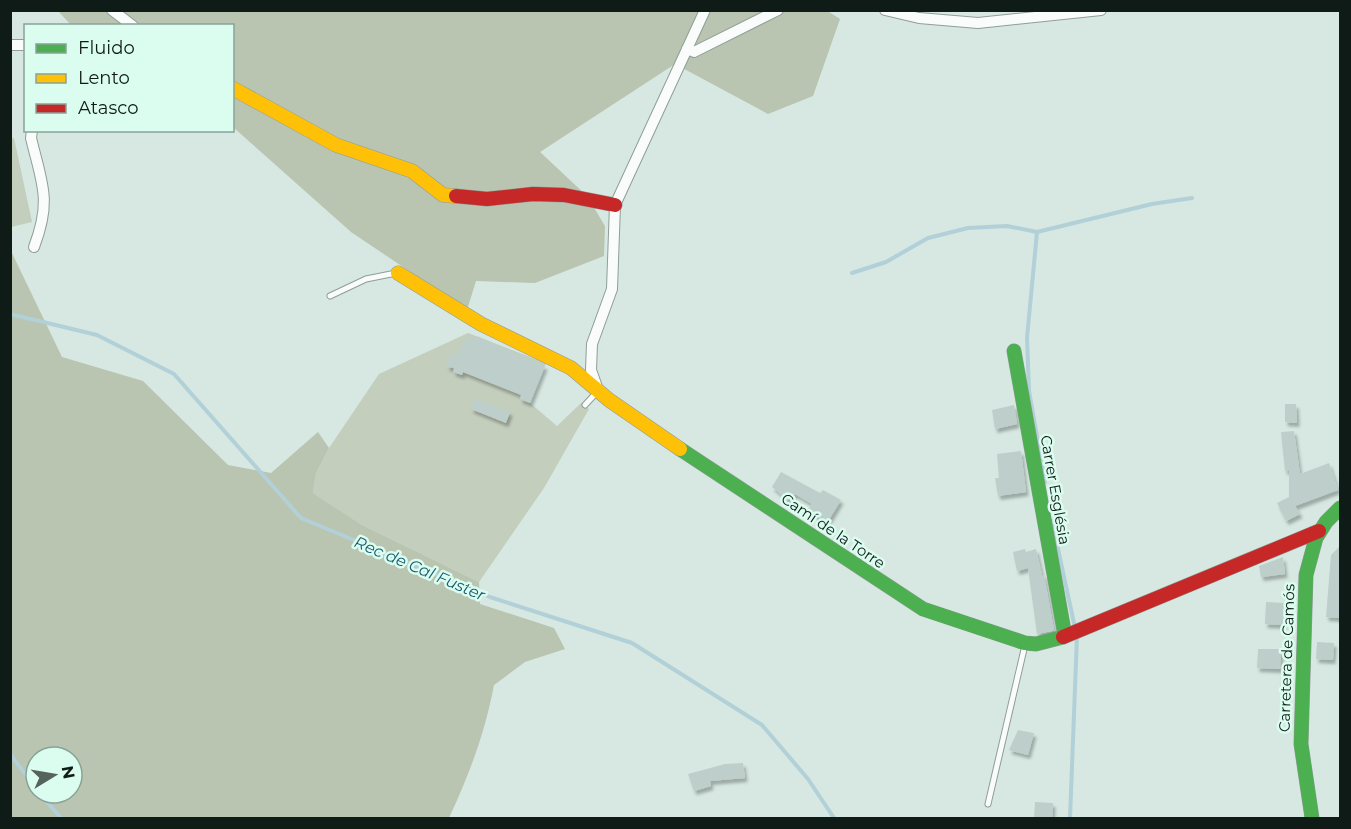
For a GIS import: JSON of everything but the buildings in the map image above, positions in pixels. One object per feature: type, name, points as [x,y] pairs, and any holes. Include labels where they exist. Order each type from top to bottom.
[{"type":"street","points":[[112,10],[130,24]]},
{"type":"street","points":[[599,390],[591,370],[592,344],[612,288],[615,205],[705,10]]},
{"type":"street","points":[[687,49],[694,52],[778,10]]},
{"type":"street","points":[[885,10],[919,18],[978,23],[1101,10]]},
{"type":"street","points":[[234,89],[336,145],[412,171],[443,195],[487,200],[533,194],[564,195],[615,205]]},
{"type":"street","points":[[32,132],[31,138],[46,202],[43,223],[34,246]]},
{"type":"street","name":"Camí de la Torre","points":[[398,273],[481,324],[571,368],[679,448],[897,594],[923,609],[1025,643],[1036,644],[1065,636],[1319,531]]},
{"type":"street","name":"Carrer Església","points":[[1014,351],[1065,636]]},
{"type":"street","name":"Carretera de Camós","points":[[1312,819],[1301,728],[1306,575],[1310,550],[1319,531],[1341,508]]},
{"type":"street","points":[[1286,543],[1310,550]]},
{"type":"lane","points":[[330,296],[366,279],[398,273]]},
{"type":"lane","points":[[585,405],[599,390]]},
{"type":"lane","points":[[988,804],[1025,643]]},
{"type":"green space","points":[[826,10],[840,19],[813,96],[768,114],[675,64],[540,152],[587,196],[605,226],[604,256],[535,283],[476,281],[467,310],[351,232],[234,128],[234,24],[70,24],[58,11]]},
{"type":"green space","points":[[14,138],[32,222],[11,227],[10,139]]},
{"type":"green space","points":[[10,249],[62,357],[143,381],[228,465],[271,473],[318,432],[329,448],[316,473],[313,493],[362,525],[479,582],[480,604],[554,628],[565,649],[525,662],[494,685],[476,753],[449,818],[11,818]]},
{"type":"green space","points":[[468,333],[546,363],[530,403],[557,426],[581,403],[589,409],[544,488],[479,582],[362,525],[313,493],[316,473],[329,448],[379,374]]},
{"type":"waterway","points":[[852,273],[886,262],[928,238],[968,228],[1007,226],[1037,232],[1152,204],[1192,198]]},
{"type":"waterway","points":[[1037,232],[1027,338],[1029,391],[1045,482]]},
{"type":"waterway","name":"Rec de Cal Fuster","points":[[10,314],[97,335],[174,374],[301,518],[490,597],[632,643],[762,725],[808,779],[834,818]]},
{"type":"waterway","points":[[1052,521],[1075,628]]},
{"type":"waterway","points":[[1070,818],[1077,636]]},
{"type":"waterway","points":[[10,754],[24,772]]},
{"type":"waterway","points":[[50,805],[61,818]]},
{"type":"traffic: fast","points":[[1014,351],[1065,636]]},
{"type":"traffic: fast","points":[[680,449],[923,609],[1025,643],[1036,644],[1063,637]]},
{"type":"traffic: fast","points":[[1312,818],[1301,744],[1306,575],[1316,538],[1326,522],[1340,508]]},
{"type":"traffic: slow","points":[[234,89],[336,145],[412,171],[443,195],[456,196]]},
{"type":"traffic: slow","points":[[398,273],[481,324],[571,368],[609,400],[680,449]]},
{"type":"traffic: jam","points":[[456,196],[487,199],[533,194],[564,195],[615,205]]},
{"type":"traffic: jam","points":[[1063,637],[1319,531]]}]
